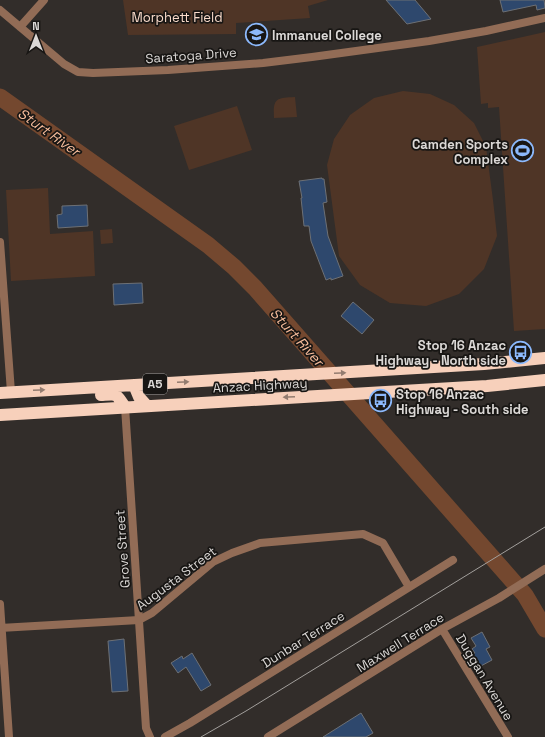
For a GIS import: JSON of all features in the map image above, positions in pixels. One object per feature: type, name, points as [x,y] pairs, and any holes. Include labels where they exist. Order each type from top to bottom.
[{"type":"highway","name":"Anzac Highway","points":[[5,392],[310,375],[484,364],[545,358]]},
{"type":"highway","points":[[484,364],[487,386]]},
{"type":"highway","name":"Anzac Highway","points":[[0,415],[487,386],[545,380]]},
{"type":"highway","points":[[134,385],[139,397],[147,406]]},
{"type":"highway","points":[[71,389],[91,395],[116,394],[120,396],[125,407]]},
{"type":"street","points":[[20,27],[44,0]]},
{"type":"street","name":"Saratoga Drive","points":[[0,10],[64,64],[78,72],[93,73],[263,63],[429,40],[545,18]]},
{"type":"street","points":[[0,242],[5,392]]},
{"type":"street","name":"Grove Street","points":[[125,407],[146,728],[150,737]]},
{"type":"street","name":"Augusta Street","points":[[1,628],[139,620],[152,613],[213,562],[232,553],[260,543],[363,534],[383,544],[409,587]]},
{"type":"street","name":"Dunbar Terrace","points":[[165,737],[453,560]]},
{"type":"street","name":"Maxwell Terrace","points":[[268,737],[442,629],[508,592],[545,569]]},
{"type":"street","points":[[0,604],[9,737]]},
{"type":"street","name":"Duggan Avenue","points":[[442,629],[508,737]]},
{"type":"green space","name":"Morphett Field","points":[[123,0],[328,0],[308,6],[310,18],[236,23],[236,34],[128,35]]},
{"type":"green space","name":"Camden Sports Complex","points":[[545,32],[545,329],[514,331],[499,107],[488,108],[488,103],[481,104],[477,47]]},
{"type":"green space","points":[[403,91],[430,94],[454,105],[474,123],[486,147],[497,236],[484,269],[459,294],[426,306],[390,303],[360,285],[339,256],[327,165],[334,139],[350,115],[374,98]]},
{"type":"green space","points":[[295,97],[297,117],[274,118],[274,106],[277,100]]},
{"type":"green space","points":[[237,106],[252,150],[189,170],[174,126]]},
{"type":"green space","points":[[48,188],[50,234],[93,231],[95,276],[11,281],[6,190]]},
{"type":"green space","points":[[112,229],[113,243],[101,244],[100,230]]},
{"type":"building","points":[[386,0],[415,0],[431,19],[407,24]]},
{"type":"building","points":[[500,0],[544,0],[545,8],[537,10],[536,5],[503,12]]},
{"type":"building","points":[[324,179],[327,202],[323,203],[328,236],[343,276],[331,280],[331,278],[326,280],[311,241],[309,226],[304,226],[299,181]]},
{"type":"building","points":[[87,205],[88,226],[58,228],[57,215],[62,214],[62,206]]},
{"type":"building","points":[[142,283],[143,303],[114,305],[113,284]]},
{"type":"building","points":[[353,302],[374,320],[362,334],[341,316]]},
{"type":"building","points":[[482,632],[490,647],[486,649],[492,660],[479,667],[472,655],[475,653],[472,649],[476,646],[471,638]]},
{"type":"building","points":[[124,639],[128,691],[112,692],[108,641]]},
{"type":"building","points":[[192,653],[211,685],[201,691],[186,667],[178,673],[171,663],[182,656],[183,659]]},
{"type":"building","points":[[361,713],[373,733],[366,737],[323,737]]},
{"type":"waterway","name":"Sturt River","points":[[0,97],[208,245],[234,267],[255,288],[525,595],[545,629]]},
{"type":"tram line","points":[[201,737],[246,711],[545,527]]},
{"type":"place","name":"Immanuel College","points":[[257,35]]},
{"type":"place","name":"Camden Sports Complex","points":[[523,151]]},
{"type":"place","name":"Stop 16 Anzac Highway - North side","points":[[521,352]]},
{"type":"place","name":"Stop 16 Anzac Highway - South side","points":[[380,401]]}]
